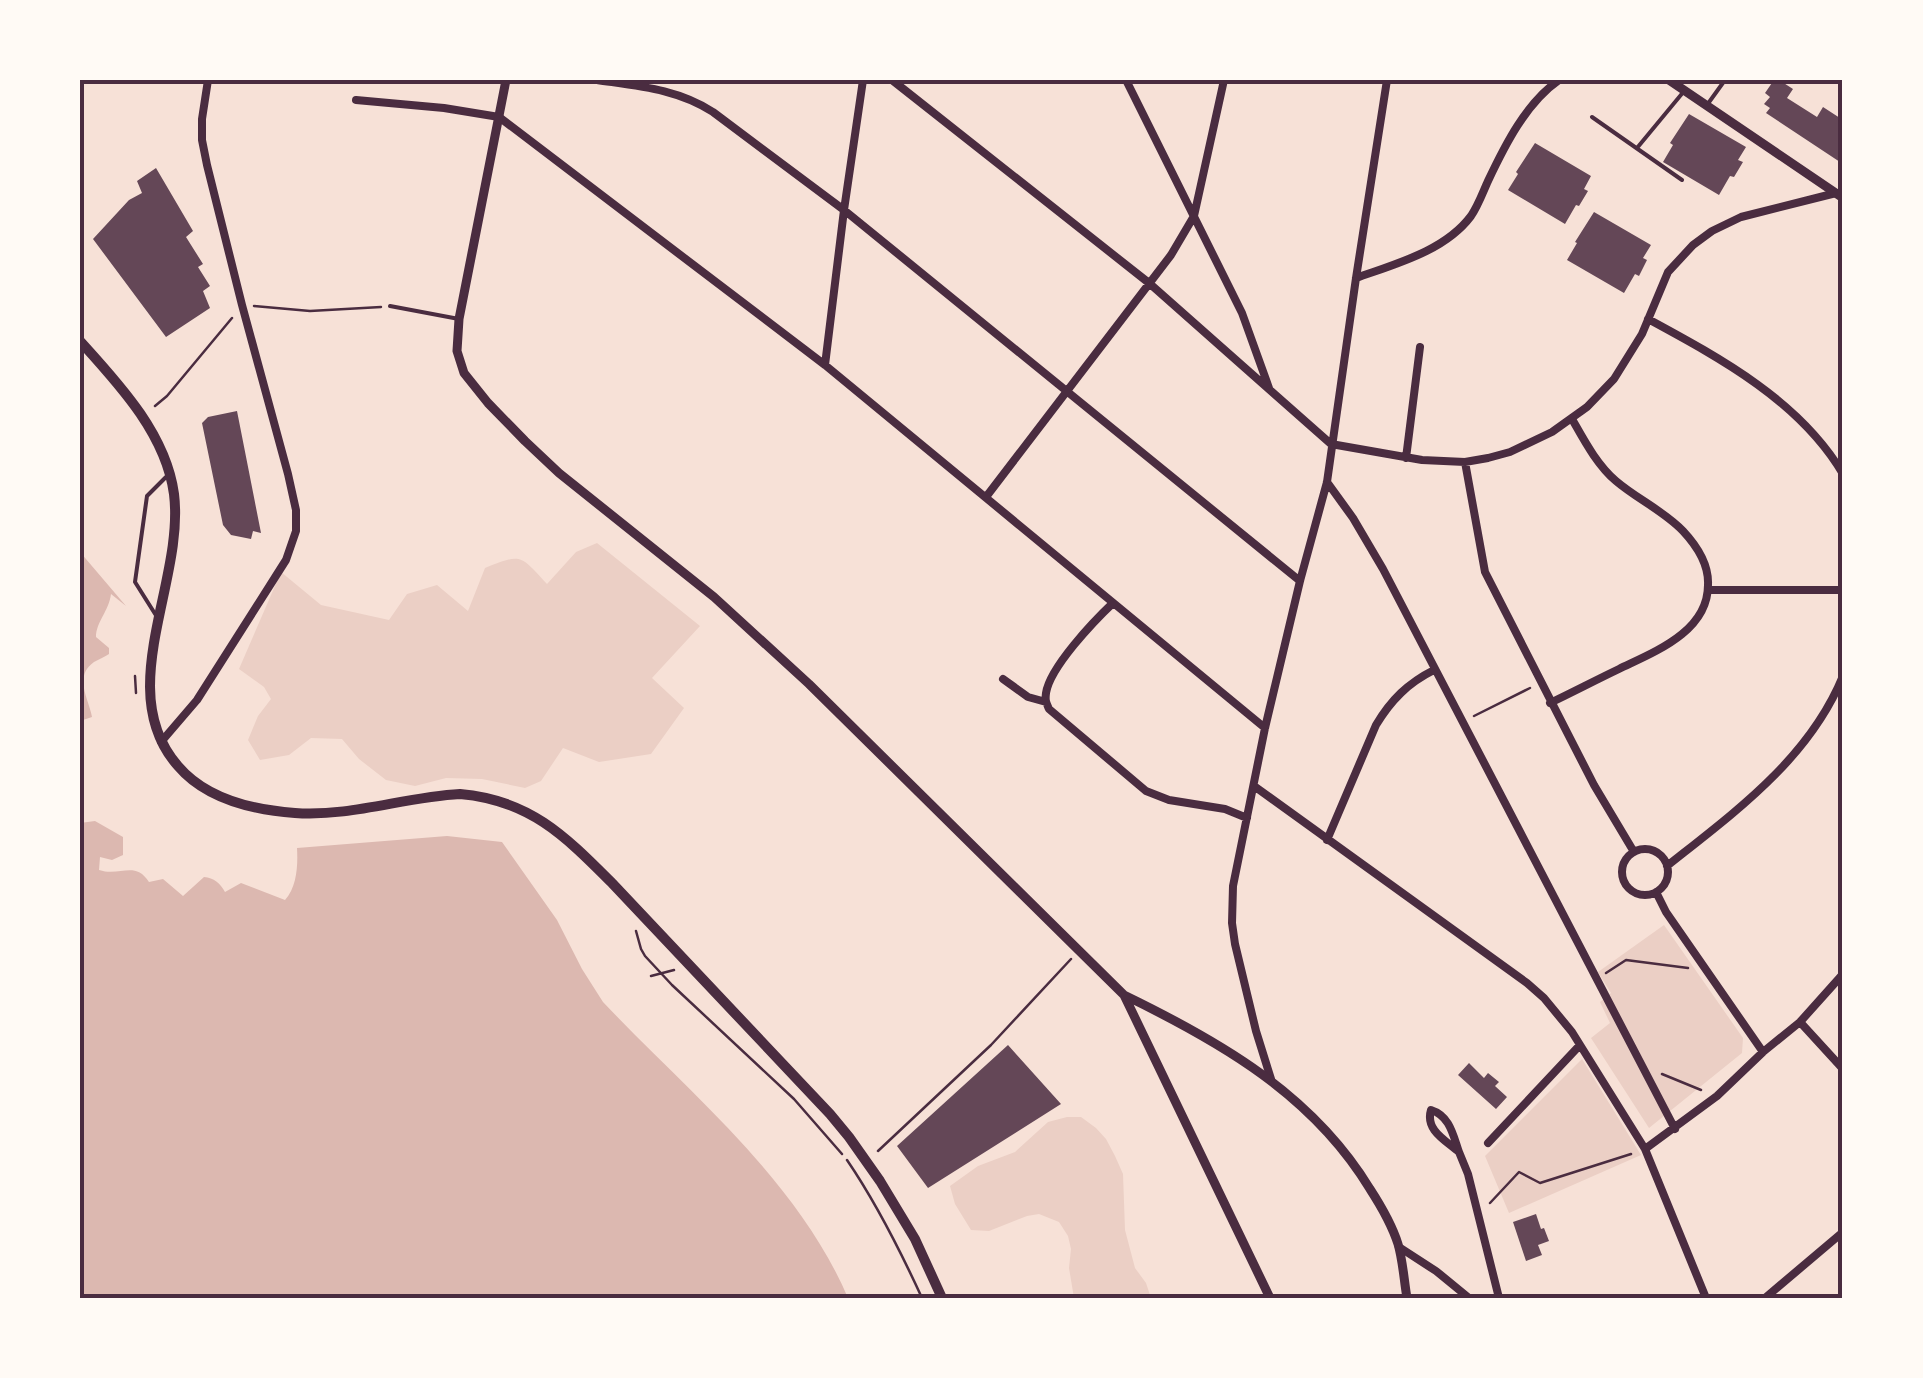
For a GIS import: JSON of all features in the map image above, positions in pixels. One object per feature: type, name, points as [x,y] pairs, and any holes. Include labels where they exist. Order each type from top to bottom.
[{"type":"main road","points":[[80,341],[142,416],[170,474],[175,525],[150,696],[154,726],[181,770],[208,791],[243,805],[270,810],[324,814],[460,794],[513,804],[540,818],[575,846],[830,1114],[916,1239],[942,1298]]},
{"type":"street","points":[[161,742],[207,684],[286,560],[296,530],[288,474],[202,140],[208,80]]},
{"type":"street","points":[[506,80],[460,319],[457,351],[464,373],[488,403],[559,473],[714,597],[810,684],[1124,996],[1270,1298]]},
{"type":"street","points":[[597,80],[669,92],[703,105],[844,210],[1300,581]]},
{"type":"street","points":[[825,365],[863,80]]},
{"type":"street","points":[[892,80],[1150,283],[1332,444],[1406,458],[1465,462],[1521,447],[1552,432],[1572,419],[1614,378],[1634,349],[1668,272],[1693,245],[1741,217],[1840,195]]},
{"type":"street","points":[[1126,80],[1242,313],[1270,390]]},
{"type":"street","points":[[986,498],[1150,283],[1194,216],[1224,80]]},
{"type":"street","points":[[1271,1080],[1235,944],[1235,868],[1300,581],[1327,482],[1388,80]]},
{"type":"street","points":[[1356,278],[1421,254],[1452,235],[1471,216],[1501,155],[1534,102],[1559,80]]},
{"type":"street","points":[[1669,80],[1840,195]]},
{"type":"street","points":[[356,100],[500,116],[825,365],[1265,728]]},
{"type":"street","points":[[1648,319],[1724,360],[1757,384],[1798,418],[1834,458],[1843,474]]},
{"type":"street","points":[[1406,458],[1420,348]]},
{"type":"street","points":[[1550,703],[1676,640],[1697,620],[1708,590],[1706,568],[1682,530],[1613,478],[1572,419]]},
{"type":"street","points":[[1465,462],[1484,572],[1594,786],[1634,852]]},
{"type":"street","points":[[1327,482],[1383,569],[1675,1130]]},
{"type":"street","points":[[1708,590],[1843,590]]},
{"type":"street","points":[[1113,603],[1092,622],[1053,674],[1045,695],[1050,709],[1146,791],[1247,818]]},
{"type":"street","points":[[1327,840],[1384,711],[1405,688],[1434,670]]},
{"type":"street","points":[[1667,866],[1798,752],[1825,714],[1843,676]]},
{"type":"street","points":[[1003,680],[1028,697],[1046,702]]},
{"type":"street","points":[[1254,786],[1527,983],[1559,1014],[1645,1150],[1706,1298]]},
{"type":"street","points":[[1654,851],[1667,866],[1666,881],[1656,892],[1642,895],[1625,883],[1624,862],[1634,852],[1654,851]]},
{"type":"street","points":[[1656,892],[1763,1052]]},
{"type":"street","points":[[1645,1150],[1675,1130],[1800,1022],[1843,974]]},
{"type":"street","points":[[1124,996],[1188,1026],[1271,1080],[1306,1108],[1341,1146],[1374,1194],[1399,1247],[1407,1298]]},
{"type":"street","points":[[1800,1022],[1843,1069]]},
{"type":"street","points":[[1488,1143],[1580,1045]]},
{"type":"street","points":[[1459,1152],[1430,1127],[1431,1110],[1446,1119],[1468,1174],[1500,1298]]},
{"type":"street","points":[[1766,1298],[1843,1232]]},
{"type":"street","points":[[1399,1247],[1469,1298]]},
{"type":"lane","points":[[1707,105],[1724,80]]},
{"type":"lane","points":[[1637,148],[1684,90]]},
{"type":"lane","points":[[1592,116],[1682,180]]},
{"type":"lane","points":[[390,306],[460,319]]},
{"type":"lane","points":[[159,620],[135,582],[147,496],[170,474]]},
{"type":"path","points":[[142,416],[167,396],[242,305],[310,311],[390,306]]},
{"type":"path","points":[[136,670],[137,706]]},
{"type":"path","points":[[1461,722],[1540,683]]},
{"type":"path","points":[[636,930],[641,948],[661,973],[794,1098],[842,1154],[866,1187],[922,1298]]},
{"type":"path","points":[[866,1162],[992,1045],[1078,950]]},
{"type":"path","points":[[1596,979],[1626,960],[1706,970]]},
{"type":"path","points":[[652,976],[690,966]]},
{"type":"path","points":[[1660,1073],[1716,1096]]},
{"type":"path","points":[[1479,1215],[1519,1172],[1540,1184],[1645,1150]]},
{"type":"shaded area","points":[[597,543],[700,626],[652,678],[684,708],[651,754],[599,762],[563,748],[541,781],[525,788],[482,779],[446,778],[415,786],[386,780],[359,759],[342,739],[311,738],[289,755],[260,760],[248,740],[258,716],[271,699],[264,687],[239,669],[281,572],[321,605],[389,620],[407,594],[437,585],[468,611],[485,568],[506,560],[525,562],[547,584],[576,552]]},
{"type":"shaded area","points":[[80,552],[126,606],[111,594],[96,637],[109,648],[109,654],[94,662],[84,674],[92,717],[80,721]]},
{"type":"shaded area","points":[[95,821],[123,837],[123,855],[112,860],[100,857],[99,870],[133,870],[149,882],[163,879],[183,896],[204,877],[211,878],[225,892],[241,883],[285,900],[294,882],[297,848],[447,836],[502,842],[557,920],[603,1002],[771,1176],[826,1255],[848,1298],[80,1298],[80,823]]},
{"type":"shaded area","points":[[1664,925],[1743,1038],[1742,1053],[1649,1128],[1591,1038],[1610,1023],[1600,1002],[1611,993],[1598,972]]},
{"type":"shaded area","points":[[1582,1059],[1641,1155],[1509,1213],[1485,1156]]},
{"type":"shaded area","points":[[1081,1117],[1096,1128],[1115,1156],[1123,1174],[1125,1230],[1135,1268],[1151,1298],[1074,1298],[1069,1268],[1071,1249],[1059,1222],[1039,1214],[989,1231],[971,1230],[955,1204],[950,1186],[978,1166],[1015,1152],[1048,1122]]},
{"type":"building","points":[[1774,80],[1793,89],[1787,98],[1817,117],[1823,107],[1843,120],[1838,131],[1843,134],[1843,164],[1766,113],[1770,108],[1764,104],[1770,97],[1765,93]]},
{"type":"building","points":[[1689,114],[1746,147],[1738,160],[1743,162],[1719,195],[1663,162]]},
{"type":"building","points":[[1535,143],[1591,176],[1584,189],[1588,191],[1565,224],[1508,190]]},
{"type":"building","points":[[156,168],[193,231],[186,237],[203,264],[198,267],[210,286],[203,291],[210,308],[166,337],[93,239],[129,200],[142,193],[137,181]]},
{"type":"building","points":[[1594,212],[1651,245],[1639,276],[1635,274],[1624,293],[1567,260]]},
{"type":"building","points":[[237,411],[261,533],[253,531],[251,539],[231,535],[223,525],[202,423],[208,417]]},
{"type":"building","points":[[1008,1045],[1061,1104],[928,1188],[897,1146]]},
{"type":"building","points":[[1469,1063],[1484,1078],[1488,1073],[1499,1082],[1495,1086],[1507,1097],[1496,1109],[1458,1075]]},
{"type":"building","points":[[1536,1214],[1549,1241],[1538,1245],[1542,1255],[1526,1261],[1513,1222]]}]
